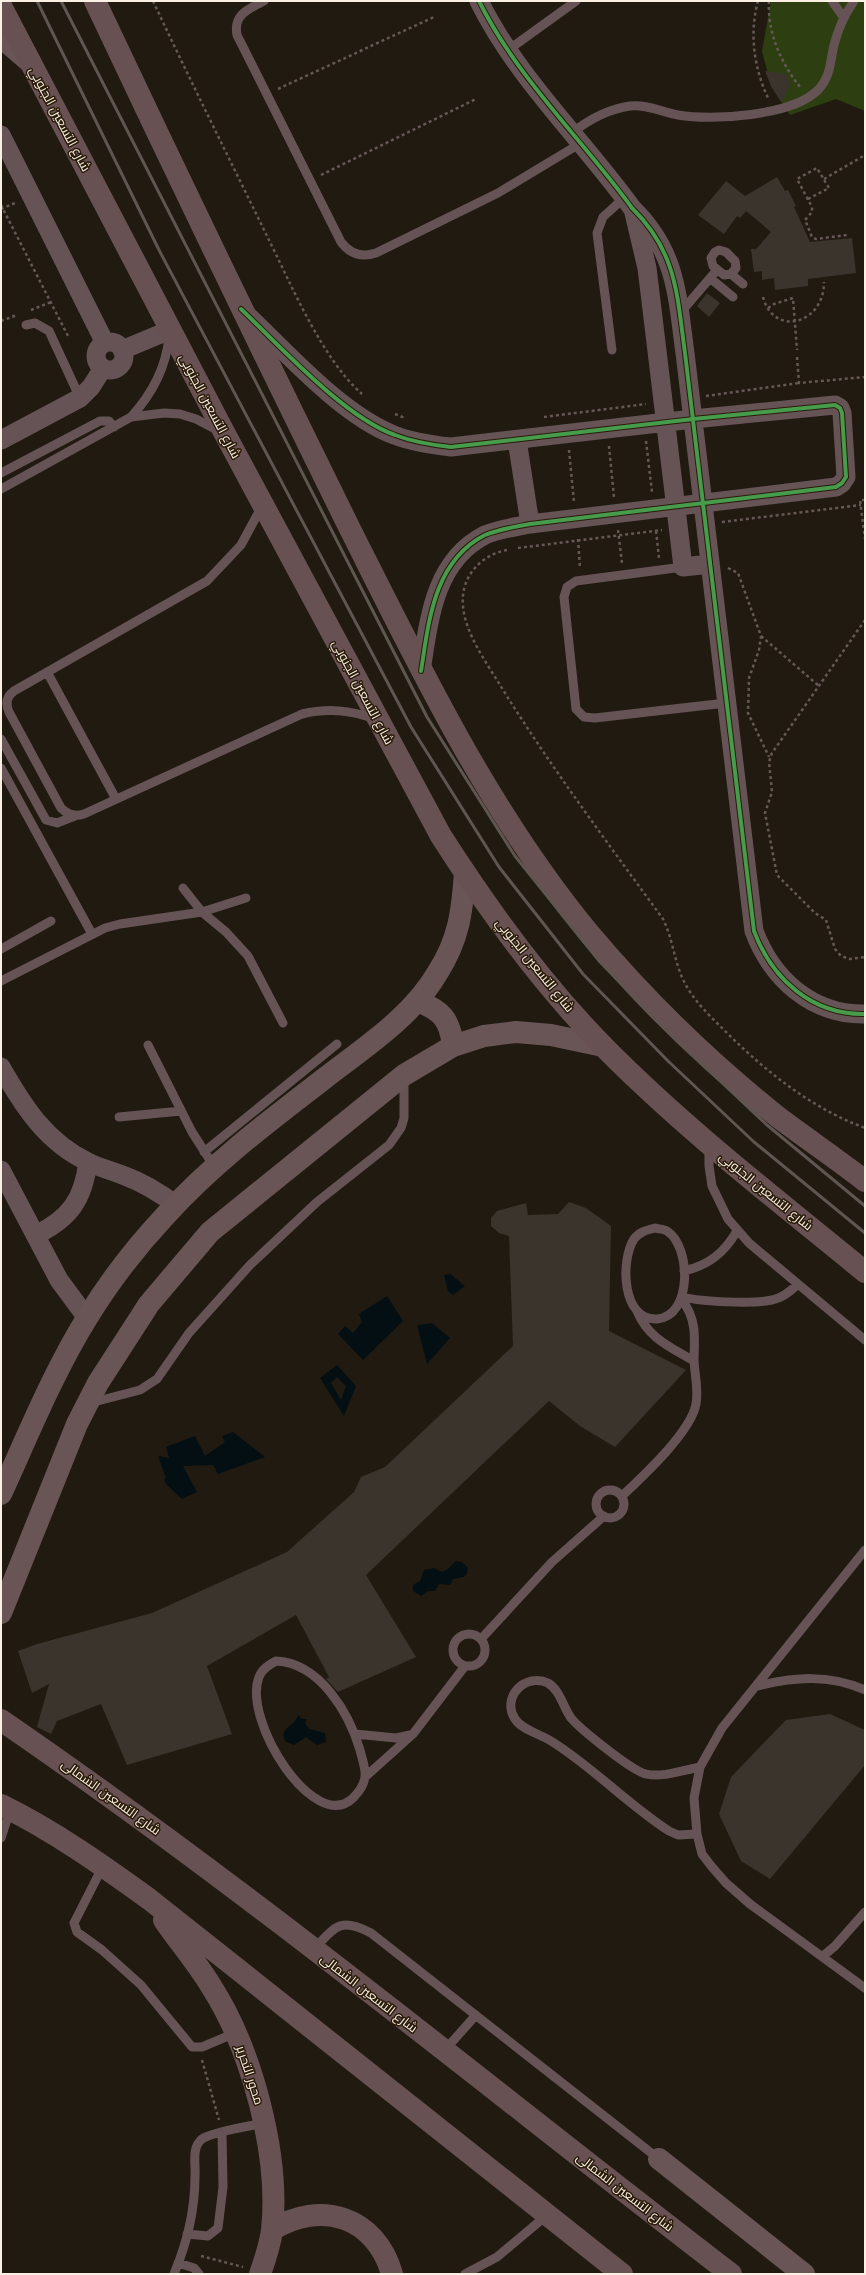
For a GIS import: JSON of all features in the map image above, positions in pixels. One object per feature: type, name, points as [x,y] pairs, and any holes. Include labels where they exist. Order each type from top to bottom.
[{"type":"main road","points":[[96,1],[241,309],[421,671],[467,756],[497,806],[555,890],[598,944],[660,1011],[698,1049],[780,1118],[863,1177]]},
{"type":"main road","name":"شارع التسعين الجنوبي","points":[[1,6],[224,434],[441,836],[465,873],[523,953],[603,1046],[709,1145],[865,1272]]},
{"type":"main road","name":"شارع التسعين الشمالى","points":[[1,1720],[97,1786],[206,1866],[731,2274]]},
{"type":"main road","points":[[6,1808],[53,1833],[149,1899],[622,2274]]},
{"type":"main road","name":"محور التحرير","points":[[149,1899],[212,1986],[235,2033],[251,2075],[264,2123],[271,2170],[272,2230],[260,2273]]},
{"type":"main road","points":[[272,2230],[297,2217],[325,2214],[339,2217],[364,2229],[374,2239],[386,2256],[392,2274]]},
{"type":"street","points":[[479,1],[508,50],[628,203],[646,222],[663,247],[673,275],[685,353],[751,916],[760,946],[776,973],[800,994],[828,1008],[865,1014]]},
{"type":"street","points":[[1,36],[31,63]]},
{"type":"street","points":[[1,135],[105,343]]},
{"type":"street","points":[[628,203],[645,253],[683,567],[710,564]]},
{"type":"street","points":[[241,309],[332,394],[360,416],[388,432],[413,441],[451,447],[645,425],[693,418],[835,405],[840,408],[842,413],[846,477],[842,484],[836,487],[530,524],[486,535],[458,555],[448,568],[440,583],[435,600],[421,671]]},
{"type":"street","points":[[653,318],[679,315]]},
{"type":"street","points":[[122,350],[170,330]]},
{"type":"street","points":[[105,343],[115,343],[122,350],[123,360],[118,368],[113,370],[103,368],[99,365],[96,355],[100,345],[105,343]]},
{"type":"street","points":[[658,358],[685,353]]},
{"type":"street","points":[[1,440],[80,398],[91,388],[103,368]]},
{"type":"street","points":[[517,440],[530,524]]},
{"type":"street","points":[[1,1494],[42,1406],[87,1318],[115,1277],[176,1205],[209,1160],[298,1098],[388,1028],[417,1001],[438,973],[451,948],[461,918],[465,873]]},
{"type":"street","points":[[417,1001],[432,1006],[444,1017],[451,1030],[453,1046]]},
{"type":"street","points":[[1,1613],[76,1424],[122,1342],[149,1304],[210,1232],[404,1075],[453,1046],[484,1036],[516,1032],[551,1035],[603,1046]]},
{"type":"street","points":[[1,1066],[22,1104],[33,1119],[58,1144],[88,1162],[141,1183],[176,1205]]},
{"type":"street","points":[[36,1235],[54,1226],[68,1214],[75,1204],[86,1181],[88,1162]]},
{"type":"street","points":[[1,1170],[59,1280],[87,1318]]},
{"type":"street","points":[[659,2159],[804,2274]]},
{"type":"lane","points":[[264,1],[244,11],[237,22],[236,28],[240,41],[345,247],[356,254],[369,255],[498,193],[577,138],[595,117],[607,111],[631,106],[701,118],[732,117],[774,110],[808,97],[824,83],[829,73],[834,46],[844,18],[854,1]]},
{"type":"lane","points":[[508,50],[576,1]]},
{"type":"lane","points":[[832,1],[844,18]]},
{"type":"lane","points":[[612,350],[597,233],[603,217],[628,203]]},
{"type":"lane","points":[[723,250],[735,261],[736,268],[731,274],[724,275],[713,266],[711,258],[715,252],[723,250]]},
{"type":"lane","points":[[679,315],[717,270]]},
{"type":"lane","points":[[731,274],[743,284]]},
{"type":"lane","points":[[710,278],[733,298]]},
{"type":"lane","points":[[26,325],[36,323],[50,331],[80,398]]},
{"type":"lane","points":[[132,417],[149,396],[162,371],[170,330]]},
{"type":"lane","points":[[1,489],[132,417],[147,414],[180,414],[211,425],[224,434]]},
{"type":"lane","points":[[1,473],[100,421],[109,421],[114,427]]},
{"type":"lane","points":[[75,816],[65,812],[61,808],[7,707],[6,702],[10,694],[207,581],[241,545],[262,505]]},
{"type":"lane","points":[[683,567],[582,580],[569,584],[565,590],[564,597],[574,703],[579,714],[584,717],[595,718],[726,703]]},
{"type":"lane","points":[[47,672],[116,799]]},
{"type":"lane","points":[[1,739],[46,820],[57,824],[75,816],[84,814],[302,714],[329,710],[342,710],[378,720]]},
{"type":"lane","points":[[1,768],[92,934]]},
{"type":"lane","points":[[183,888],[202,912],[230,936],[248,956],[283,1023]]},
{"type":"lane","points":[[1,981],[92,934],[120,924],[202,912],[246,898]]},
{"type":"lane","points":[[1,949],[51,921]]},
{"type":"lane","points":[[148,1045],[180,1111],[209,1160],[337,1044]]},
{"type":"lane","points":[[87,1404],[140,1390],[152,1383],[162,1373],[189,1333],[250,1265],[317,1202],[396,1138],[404,1118],[404,1075]]},
{"type":"lane","points":[[119,1117],[180,1111]]},
{"type":"lane","points":[[709,1145],[708,1166],[712,1186],[728,1220],[737,1231],[865,1340]]},
{"type":"lane","points":[[637,1311],[646,1317],[656,1319],[666,1317],[675,1311],[682,1298],[684,1271],[680,1250],[675,1240],[666,1231],[655,1228],[643,1231],[634,1239],[629,1251],[626,1275],[630,1299],[645,1327],[657,1340],[694,1361]]},
{"type":"lane","points":[[684,1271],[697,1268],[716,1257],[725,1250],[737,1231]]},
{"type":"lane","points":[[682,1298],[704,1301],[771,1300],[786,1294],[798,1284]]},
{"type":"lane","points":[[622,1496],[646,1474],[686,1427],[696,1404],[697,1392],[694,1361],[694,1324],[691,1314],[682,1298]]},
{"type":"lane","points":[[609,1489],[616,1491],[622,1496],[624,1503],[623,1510],[618,1516],[611,1518],[604,1516],[598,1511],[596,1504],[597,1497],[602,1492],[609,1489]]},
{"type":"lane","points":[[481,1639],[552,1562],[604,1516]]},
{"type":"lane","points":[[865,1550],[722,1728],[700,1767],[694,1798],[697,1834],[702,1854],[726,1883],[750,1904],[865,1988]]},
{"type":"lane","points":[[472,1634],[481,1639],[485,1649],[483,1659],[475,1665],[465,1666],[456,1661],[452,1651],[454,1641],[462,1635],[472,1634]]},
{"type":"lane","points":[[276,1661],[289,1662],[303,1668],[321,1683],[334,1697],[344,1710],[355,1734],[364,1763],[365,1777],[360,1791],[349,1802],[339,1805],[325,1802],[312,1796],[300,1786],[279,1761],[265,1733],[257,1702],[258,1677],[264,1668],[276,1661]]},
{"type":"lane","points":[[365,1777],[413,1734],[465,1666]]},
{"type":"lane","points":[[757,1686],[805,1677],[829,1678],[852,1684],[865,1690]]},
{"type":"lane","points":[[697,1834],[678,1835],[669,1831],[551,1741],[524,1727],[515,1720],[511,1710],[511,1699],[516,1689],[525,1682],[536,1680],[547,1683],[556,1690],[572,1718],[583,1730],[638,1770],[653,1775],[700,1767]]},
{"type":"lane","points":[[355,1734],[396,1738],[413,1734]]},
{"type":"lane","points":[[1,1838],[6,1808]]},
{"type":"lane","points":[[103,1866],[76,1918],[74,1928],[77,1932],[107,1954],[141,1985],[167,2015],[189,2044],[199,2048],[235,2033]]},
{"type":"lane","points":[[823,1956],[835,1946],[865,1912]]},
{"type":"lane","points":[[314,1950],[331,1932],[341,1925],[350,1924],[371,1933],[659,2159]]},
{"type":"lane","points":[[444,2051],[476,2016]]},
{"type":"lane","points":[[174,2274],[183,2252],[194,2198],[195,2149],[205,2137],[264,2123]]},
{"type":"lane","points":[[187,2234],[208,2236],[218,2228],[223,2187],[222,2133]]},
{"type":"lane","points":[[465,2274],[497,2257],[547,2215]]},
{"type":"lane","points":[[178,2263],[194,2268],[199,2274]]},
{"type":"path","points":[[153,1],[282,266],[319,337],[345,377],[366,398]]},
{"type":"path","points":[[758,1],[753,29],[755,61],[774,110]]},
{"type":"path","points":[[769,1],[769,20],[777,48],[790,74],[808,97]]},
{"type":"path","points":[[267,94],[436,16]]},
{"type":"path","points":[[310,180],[476,98]]},
{"type":"path","points":[[824,180],[865,156]]},
{"type":"path","points":[[808,199],[828,188],[818,168],[797,179],[813,210],[805,220],[812,237],[816,239],[847,235]]},
{"type":"path","points":[[1,205],[69,338]]},
{"type":"path","points":[[2,209],[9,206]]},
{"type":"path","points":[[763,298],[768,308],[781,319],[795,321],[809,316],[816,309],[822,299],[824,282]]},
{"type":"path","points":[[768,308],[774,304],[793,298],[797,350]]},
{"type":"path","points":[[797,357],[799,383]]},
{"type":"path","points":[[690,398],[799,383],[865,377]]},
{"type":"path","points":[[543,417],[663,402]]},
{"type":"path","points":[[642,405],[660,570]]},
{"type":"path","points":[[604,409],[623,575]]},
{"type":"path","points":[[393,413],[406,419]]},
{"type":"path","points":[[566,414],[582,580]]},
{"type":"path","points":[[865,500],[860,500],[865,539]]},
{"type":"path","points":[[507,550],[491,554],[470,573],[466,581],[462,599],[468,627],[491,670],[525,725],[599,832],[663,919],[670,934],[675,961],[687,987],[704,1010],[755,1060],[813,1103],[865,1128]]},
{"type":"path","points":[[710,564],[734,569],[738,573],[761,636],[759,650],[749,678],[748,713],[770,757],[772,792],[765,813],[777,874],[815,913],[826,920],[835,949],[841,956],[850,960],[865,957]]},
{"type":"path","points":[[770,757],[865,620]]},
{"type":"path","points":[[761,636],[819,686]]},
{"type":"path","points":[[199,2048],[222,2133]]},
{"type":"path","points":[[183,2252],[260,2273]]},
{"type":"green space","points":[[771,1],[865,1],[865,111],[836,99],[790,115],[771,86],[762,51]]},
{"type":"shaded area","points":[[450,1274],[465,1286],[453,1295],[448,1291],[444,1275]]},
{"type":"shaded area","points":[[387,1296],[403,1321],[363,1360],[338,1334],[345,1326],[353,1333],[362,1322],[359,1314]]},
{"type":"shaded area","points":[[432,1323],[450,1338],[427,1364],[417,1325]]},
{"type":"shaded area","points":[[337,1365],[356,1386],[344,1416],[320,1378]],"holes":[[[337,1377],[346,1386],[341,1400],[331,1383]]]},
{"type":"shaded area","points":[[233,1432],[265,1457],[218,1474],[213,1465],[183,1466],[197,1492],[182,1499],[165,1483],[164,1479],[166,1478],[158,1456],[169,1458],[166,1447],[195,1436],[205,1456],[225,1442],[222,1436]]},
{"type":"shaded area","points":[[456,1561],[462,1562],[468,1568],[464,1577],[453,1579],[450,1585],[439,1584],[435,1591],[428,1591],[421,1596],[413,1591],[413,1585],[420,1581],[424,1570],[434,1568],[442,1572],[448,1569]]},
{"type":"shaded area","points":[[298,1715],[302,1719],[307,1719],[305,1723],[309,1729],[325,1733],[326,1742],[317,1745],[306,1737],[294,1745],[286,1742],[284,1738],[285,1731],[294,1722]]},
{"type":"building","points":[[765,71],[782,73],[788,76],[790,85],[782,102],[771,86]]},
{"type":"building","points":[[777,177],[785,191],[788,190],[810,242],[852,238],[856,273],[808,279],[808,286],[775,290],[774,278],[762,280],[762,271],[754,272],[751,249],[756,249],[771,232],[746,211],[740,218],[737,216],[724,234],[698,215],[726,181],[745,196]]},
{"type":"building","points":[[707,293],[720,303],[709,317],[697,306]]},
{"type":"building","points":[[569,1202],[586,1208],[611,1226],[609,1331],[686,1370],[615,1447],[580,1426],[549,1401],[366,1575],[416,1657],[338,1692],[326,1679],[329,1677],[296,1615],[207,1666],[232,1734],[127,1765],[101,1704],[57,1721],[51,1734],[37,1727],[49,1684],[32,1693],[18,1651],[37,1644],[152,1613],[287,1552],[354,1492],[361,1477],[385,1467],[513,1346],[509,1236],[499,1233],[491,1226],[491,1218],[497,1211],[526,1203],[528,1215],[558,1214]]},
{"type":"building","points":[[830,1714],[865,1730],[865,1765],[770,1879],[741,1861],[719,1814],[731,1777],[786,1720]]},
{"type":"railway","points":[[37,1],[159,250],[411,727],[499,867],[583,974],[668,1061],[754,1142],[865,1233]]},
{"type":"railway","points":[[61,1],[427,717],[515,856],[600,962],[683,1046],[767,1125],[865,1206]]},
{"type":"cycle path","points":[[479,1],[494,29],[512,56],[551,108],[613,182],[632,208],[647,224],[658,241],[666,258],[677,293],[680,312],[754,931],[771,964],[783,979],[796,991],[811,1001],[828,1008],[846,1013],[865,1014]]},
{"type":"cycle path","points":[[241,309],[314,380],[355,413],[375,426],[395,435],[409,440],[430,444],[451,447],[693,419],[835,405],[840,408],[842,413],[846,477],[842,483],[836,487],[530,524],[485,535],[468,546],[455,560],[444,576],[431,612],[421,671]]}]
